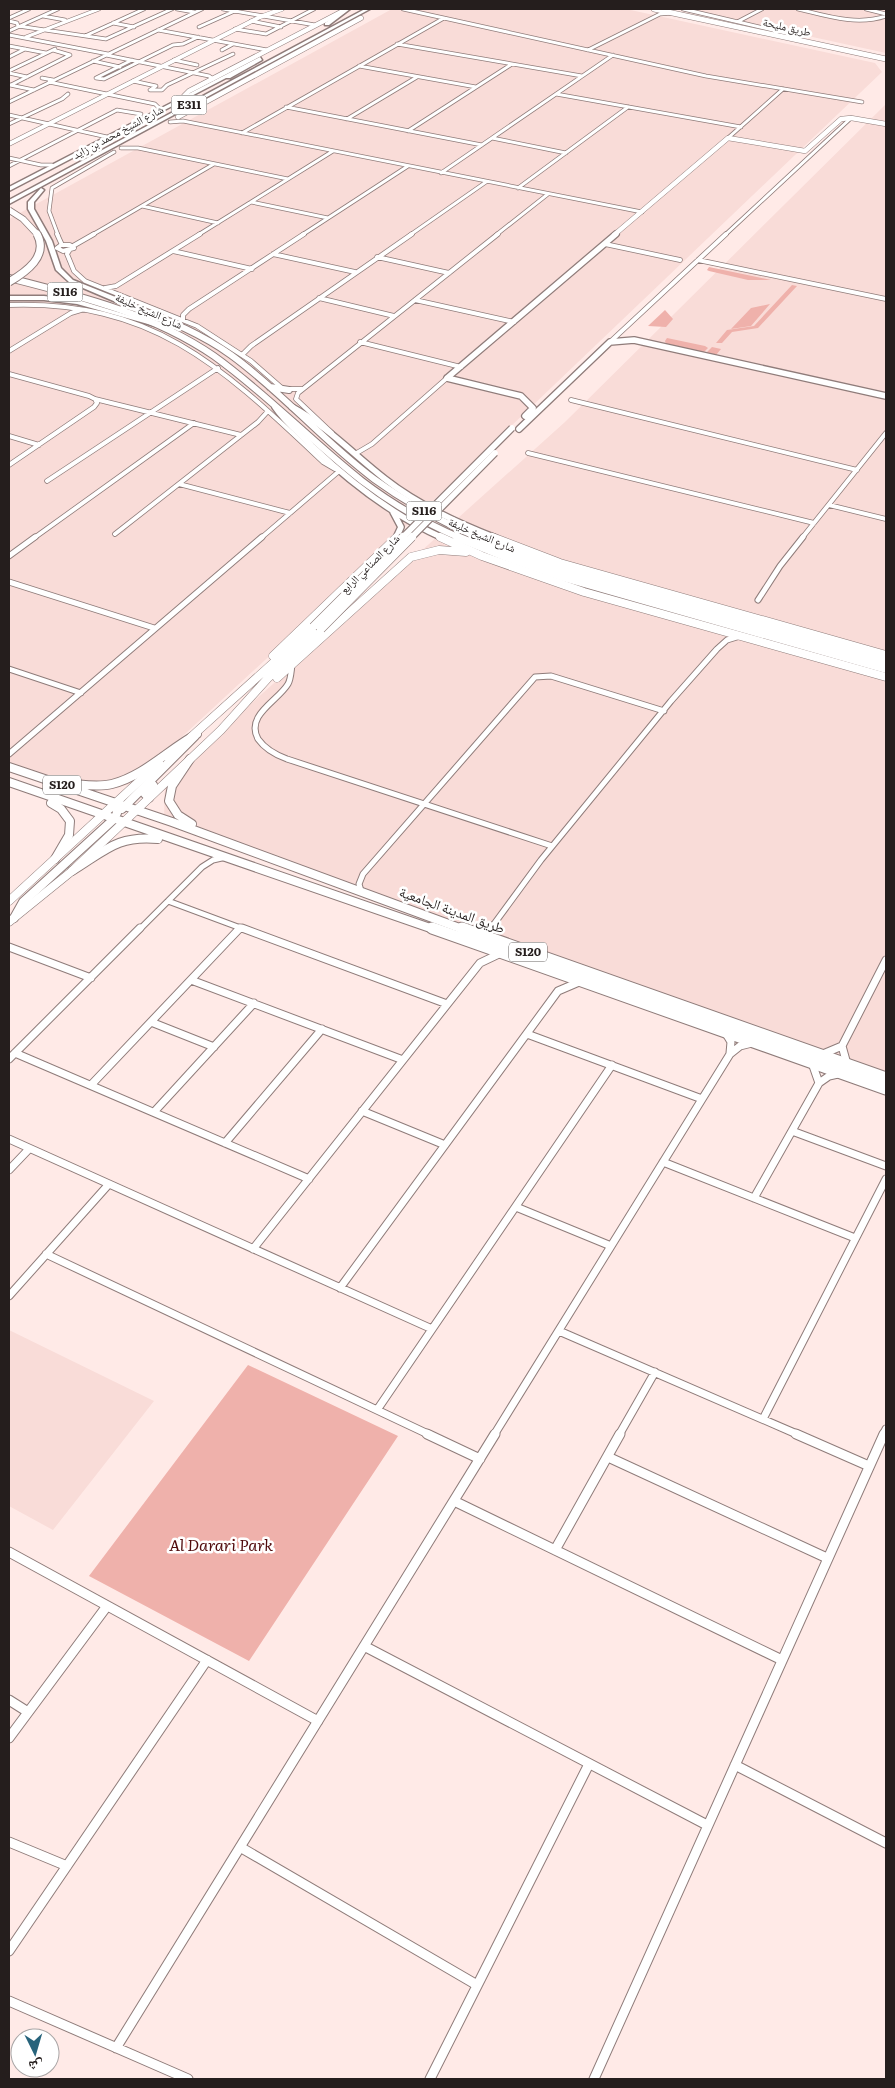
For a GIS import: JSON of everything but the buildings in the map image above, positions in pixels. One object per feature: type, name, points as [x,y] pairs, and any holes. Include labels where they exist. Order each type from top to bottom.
[{"type":"highway","name":"شارع الشيخ محمد بن زايد","points":[[9,194],[357,9]]},
{"type":"highway","name":"شارع الشيخ محمد بن زايد","points":[[9,202],[368,9]]},
{"type":"highway","points":[[326,33],[378,9]]},
{"type":"highway","points":[[327,24],[346,10]]},
{"type":"highway","points":[[9,187],[225,75],[242,69]]},
{"type":"highway","points":[[9,280],[34,264],[42,246],[39,236],[32,226],[9,210],[41,190],[170,122],[180,119],[203,99]]},
{"type":"highway","points":[[41,190],[31,202],[30,209],[49,241],[58,269],[71,281],[121,301],[124,304]]},
{"type":"highway","points":[[9,302],[44,298],[78,302],[157,325]]},
{"type":"highway","points":[[9,302],[54,302],[116,312]]},
{"type":"main road","name":"طريق مليحة","points":[[671,9],[885,55]]},
{"type":"main road","points":[[184,96],[187,92],[346,10]]},
{"type":"main road","name":"طريق مليحة","points":[[657,11],[676,13],[856,52],[885,55]]},
{"type":"main road","points":[[180,119],[361,18]]},
{"type":"main road","points":[[447,378],[728,138],[805,151],[840,120],[851,118],[886,124]]},
{"type":"main road","name":"شارع الشيخ خليفة","points":[[9,273],[124,304],[182,326],[217,346],[247,368],[374,480],[431,515],[484,541],[533,560],[886,660]]},
{"type":"main road","name":"شارع الشيخ خليفة","points":[[9,280],[102,303],[157,325],[214,357],[271,409],[352,474],[401,508],[471,544],[548,573],[886,669]]},
{"type":"main road","points":[[130,298],[151,313]]},
{"type":"main road","points":[[610,342],[634,340],[886,396]]},
{"type":"main road","name":"شارع الصناعي الرابع","points":[[119,813],[156,766],[196,734],[313,627],[516,429],[610,342]]},
{"type":"main road","name":"شارع الصناعي الرابع","points":[[119,813],[149,798],[221,730],[252,696],[321,629],[516,429],[533,408],[521,396],[447,378]]},
{"type":"main road","points":[[266,385],[279,390],[288,390]]},
{"type":"main road","points":[[288,405],[310,416],[386,480],[448,518],[519,548],[653,595]]},
{"type":"main road","points":[[271,409],[288,423],[336,471],[390,509],[450,541],[492,560],[552,583],[886,675]]},
{"type":"main road","points":[[245,689],[283,647],[396,539],[400,531],[400,524],[390,509]]},
{"type":"main road","points":[[252,696],[292,665],[411,557],[431,550],[447,549],[492,560]]},
{"type":"main road","points":[[560,563],[886,655]]},
{"type":"main road","points":[[548,573],[565,582],[665,612],[678,618]]},
{"type":"main road","points":[[855,661],[886,675]]},
{"type":"main road","points":[[149,798],[145,794],[146,791],[184,755],[196,734]]},
{"type":"main road","points":[[43,779],[84,786],[117,784],[135,776],[169,750],[196,734]]},
{"type":"main road","points":[[11,920],[22,902],[119,813],[191,742]]},
{"type":"main road","points":[[190,760],[169,793],[172,808],[186,821],[227,839],[235,846]]},
{"type":"main road","name":"طريق المدينة الجامعية","points":[[9,767],[94,796],[119,813],[187,843],[226,857],[812,1062],[886,1078]]},
{"type":"main road","points":[[12,781],[29,794],[59,807],[71,820],[69,838],[55,859]]},
{"type":"main road","points":[[12,781],[29,781],[88,800],[94,796]]},
{"type":"main road","name":"طريق المدينة الجامعية","points":[[12,781],[235,846],[822,1055],[848,1071],[886,1089]]},
{"type":"main road","points":[[9,901],[55,859],[119,813]]},
{"type":"main road","points":[[72,871],[119,813]]},
{"type":"main road","points":[[11,920],[103,848],[120,840],[150,838],[187,843]]},
{"type":"main road","points":[[848,1071],[886,1085]]},
{"type":"street","points":[[9,20],[29,9]]},
{"type":"street","points":[[9,33],[18,26],[58,9]]},
{"type":"street","points":[[25,38],[92,10],[99,9]]},
{"type":"street","points":[[85,36],[144,9]]},
{"type":"street","points":[[9,20],[18,26],[108,39],[172,9]]},
{"type":"street","points":[[176,9],[194,12]]},
{"type":"street","points":[[9,102],[202,9]]},
{"type":"street","points":[[223,9],[315,25]]},
{"type":"street","points":[[199,27],[240,9]]},
{"type":"street","points":[[9,144],[251,21],[282,9]]},
{"type":"street","points":[[235,29],[263,35],[314,9]]},
{"type":"street","points":[[403,9],[706,76],[862,102]]},
{"type":"street","points":[[682,9],[794,34]]},
{"type":"street","points":[[739,21],[762,9]]},
{"type":"street","points":[[798,9],[859,21],[876,20],[886,15]]},
{"type":"street","points":[[867,9],[886,15]]},
{"type":"street","points":[[588,50],[657,11]]},
{"type":"street","points":[[9,12],[19,14]]},
{"type":"street","points":[[42,16],[66,21]]},
{"type":"street","points":[[242,133],[444,18]]},
{"type":"street","points":[[251,21],[281,26]]},
{"type":"street","points":[[113,23],[134,26]]},
{"type":"street","points":[[157,30],[267,50]]},
{"type":"street","points":[[178,34],[183,31]]},
{"type":"street","points":[[9,33],[25,38],[209,76],[213,79]]},
{"type":"street","points":[[132,60],[96,78],[104,79],[173,44],[184,44],[198,38]]},
{"type":"street","points":[[222,50],[233,44]]},
{"type":"street","points":[[397,44],[582,76]]},
{"type":"street","points":[[9,72],[64,45]]},
{"type":"street","points":[[9,46],[46,53]]},
{"type":"street","points":[[9,56],[25,49]]},
{"type":"street","points":[[10,85],[70,55],[53,50]]},
{"type":"street","points":[[156,86],[150,90],[159,91],[233,54]]},
{"type":"street","points":[[442,173],[613,56]]},
{"type":"street","points":[[174,60],[197,65]]},
{"type":"street","points":[[93,61],[126,68]]},
{"type":"street","points":[[408,131],[512,64]]},
{"type":"street","points":[[359,66],[476,87]]},
{"type":"street","points":[[9,72],[27,77]]},
{"type":"street","points":[[347,119],[417,77]]},
{"type":"street","points":[[42,78],[155,104],[160,109]]},
{"type":"street","points":[[133,81],[164,88]]},
{"type":"street","points":[[10,85],[34,90]]},
{"type":"street","points":[[728,138],[783,89]]},
{"type":"street","points":[[9,124],[68,94]]},
{"type":"street","points":[[556,94],[741,127]]},
{"type":"street","points":[[9,96],[16,98]]},
{"type":"street","points":[[286,107],[482,145]]},
{"type":"street","points":[[518,188],[628,107]]},
{"type":"street","points":[[9,166],[118,110],[141,114]]},
{"type":"street","points":[[9,115],[107,136]]},
{"type":"street","points":[[610,342],[851,118]]},
{"type":"street","points":[[180,119],[642,212]]},
{"type":"street","points":[[492,138],[566,153]]},
{"type":"street","points":[[130,144],[138,148]]},
{"type":"street","points":[[121,148],[138,148],[288,179]]},
{"type":"street","points":[[102,288],[116,286],[333,151]]},
{"type":"street","points":[[62,245],[49,214],[53,186],[114,152]]},
{"type":"street","points":[[9,158],[41,165],[52,165]]},
{"type":"street","points":[[214,164],[73,246],[73,249],[66,254],[77,275],[102,288],[168,313],[203,329],[242,355],[280,388],[288,390],[303,388]]},
{"type":"street","points":[[168,313],[180,313],[189,309],[408,166]]},
{"type":"street","points":[[242,355],[251,346],[355,272],[486,182]]},
{"type":"street","points":[[336,437],[296,399],[296,395],[360,342],[548,194]]},
{"type":"street","points":[[251,202],[328,218]]},
{"type":"street","points":[[142,206],[218,222]]},
{"type":"street","points":[[605,244],[680,260]]},
{"type":"street","points":[[69,251],[58,250],[58,247],[62,245],[73,246]]},
{"type":"street","points":[[174,251],[252,268]]},
{"type":"street","points":[[274,254],[355,272]]},
{"type":"street","points":[[377,257],[449,273]]},
{"type":"street","points":[[698,260],[886,299]]},
{"type":"street","points":[[113,292],[116,286]]},
{"type":"street","points":[[319,298],[394,316]]},
{"type":"street","points":[[415,300],[514,322]]},
{"type":"street","points":[[9,302],[71,307],[116,317],[151,330],[182,346],[218,368],[271,409],[277,420],[323,462],[336,471],[290,513],[9,754]]},
{"type":"street","points":[[71,307],[71,313]]},
{"type":"street","points":[[9,351],[71,313],[84,309]]},
{"type":"street","points":[[183,320],[183,315],[189,309]]},
{"type":"street","points":[[360,342],[461,367]]},
{"type":"street","points":[[231,347],[242,348],[251,346]]},
{"type":"street","points":[[47,481],[218,368]]},
{"type":"street","points":[[9,374],[241,435]]},
{"type":"street","points":[[208,376],[225,374]]},
{"type":"street","points":[[355,454],[372,444],[447,378]]},
{"type":"street","points":[[9,465],[96,405],[96,398]]},
{"type":"street","points":[[571,400],[857,470]]},
{"type":"street","points":[[115,534],[258,422],[271,409]]},
{"type":"street","points":[[258,422],[277,420]]},
{"type":"street","points":[[9,556],[194,423]]},
{"type":"street","points":[[758,600],[780,566],[886,433]]},
{"type":"street","points":[[9,436],[39,445]]},
{"type":"street","points":[[528,453],[814,523]]},
{"type":"street","points":[[179,484],[290,513]]},
{"type":"street","points":[[830,504],[886,519]]},
{"type":"street","points":[[9,582],[154,628]]},
{"type":"street","points":[[689,621],[720,634],[722,640],[717,649]]},
{"type":"street","points":[[473,932],[494,924],[552,846],[664,711],[717,649],[727,640],[740,636]]},
{"type":"street","points":[[292,665],[288,685],[260,714],[255,725],[256,737],[265,747],[287,759],[552,846]]},
{"type":"street","points":[[9,669],[81,693]]},
{"type":"street","points":[[361,892],[359,884],[363,874],[538,676],[551,676],[664,711]]},
{"type":"street","points":[[202,867],[206,858],[205,849]]},
{"type":"street","points":[[9,1059],[202,867],[213,860],[226,857]]},
{"type":"street","points":[[168,901],[447,1004]]},
{"type":"street","points":[[494,924],[496,940]]},
{"type":"street","points":[[91,1085],[240,928]]},
{"type":"street","points":[[478,944],[481,953],[480,963]]},
{"type":"street","points":[[10,945],[91,978]]},
{"type":"street","points":[[253,1249],[480,963],[490,956],[503,953]]},
{"type":"street","points":[[754,1198],[819,1084],[829,1076],[848,1071],[842,1046],[886,960]]},
{"type":"street","points":[[556,971],[559,981],[558,991]]},
{"type":"street","points":[[191,980],[403,1060]]},
{"type":"street","points":[[340,1288],[558,991],[569,984],[582,981]]},
{"type":"street","points":[[154,1112],[254,1003]]},
{"type":"street","points":[[151,1022],[214,1047]]},
{"type":"street","points":[[224,1143],[322,1029]]},
{"type":"street","points":[[725,1031],[731,1042],[730,1054]]},
{"type":"street","points":[[527,1034],[702,1099]]},
{"type":"street","points":[[116,2048],[730,1054],[740,1046],[754,1042]]},
{"type":"street","points":[[822,1055],[842,1046]]},
{"type":"street","points":[[15,1053],[309,1179]]},
{"type":"street","points":[[812,1062],[819,1084]]},
{"type":"street","points":[[377,1410],[612,1066]]},
{"type":"street","points":[[362,1111],[445,1145]]},
{"type":"street","points":[[792,1131],[886,1166]]},
{"type":"street","points":[[9,1139],[432,1329]]},
{"type":"street","points":[[9,1170],[29,1149]]},
{"type":"street","points":[[663,1162],[856,1238]]},
{"type":"street","points":[[763,1419],[886,1179]]},
{"type":"street","points":[[9,1296],[109,1184]]},
{"type":"street","points":[[516,1206],[611,1246]]},
{"type":"street","points":[[46,1254],[480,1459]]},
{"type":"street","points":[[559,1330],[869,1466]]},
{"type":"street","points":[[555,1550],[656,1372]]},
{"type":"street","points":[[594,2079],[886,1429]]},
{"type":"street","points":[[608,1457],[827,1558]]},
{"type":"street","points":[[454,1501],[782,1660]]},
{"type":"street","points":[[9,1552],[318,1721]]},
{"type":"street","points":[[9,1738],[107,1606]]},
{"type":"street","points":[[364,1646],[707,1825]]},
{"type":"street","points":[[9,1951],[207,1660]]},
{"type":"street","points":[[9,1700],[28,1712]]},
{"type":"street","points":[[430,2079],[589,1764]]},
{"type":"street","points":[[735,1765],[886,1843]]},
{"type":"street","points":[[9,1842],[67,1866]]},
{"type":"street","points":[[240,1847],[478,1985]]},
{"type":"street","points":[[9,2001],[188,2079]]},
{"type":"shaded area","points":[[392,9],[626,9],[875,63],[882,72],[292,635],[131,784],[101,790],[69,788],[9,765],[9,219]]},
{"type":"shaded area","points":[[684,9],[886,9],[886,53]]},
{"type":"shaded area","points":[[886,104],[886,1073],[164,820],[165,781],[565,422]]},
{"type":"shaded area","points":[[9,1330],[154,1401],[53,1530],[9,1506]]},
{"type":"green space","points":[[709,267],[771,280],[748,280],[709,271],[707,270]]},
{"type":"green space","points":[[792,285],[797,286],[758,328],[732,332],[722,343],[716,343],[727,330],[754,326]]},
{"type":"green space","points":[[770,304],[751,326],[731,329],[751,308]]},
{"type":"green space","points":[[665,310],[673,319],[666,327],[648,326]]},
{"type":"green space","points":[[667,338],[708,348],[705,353],[666,344]]},
{"type":"green space","points":[[712,347],[721,349],[716,355],[706,353]]},
{"type":"green space","name":"Al Darari Park","points":[[248,1365],[398,1436],[249,1661],[89,1576]]}]
